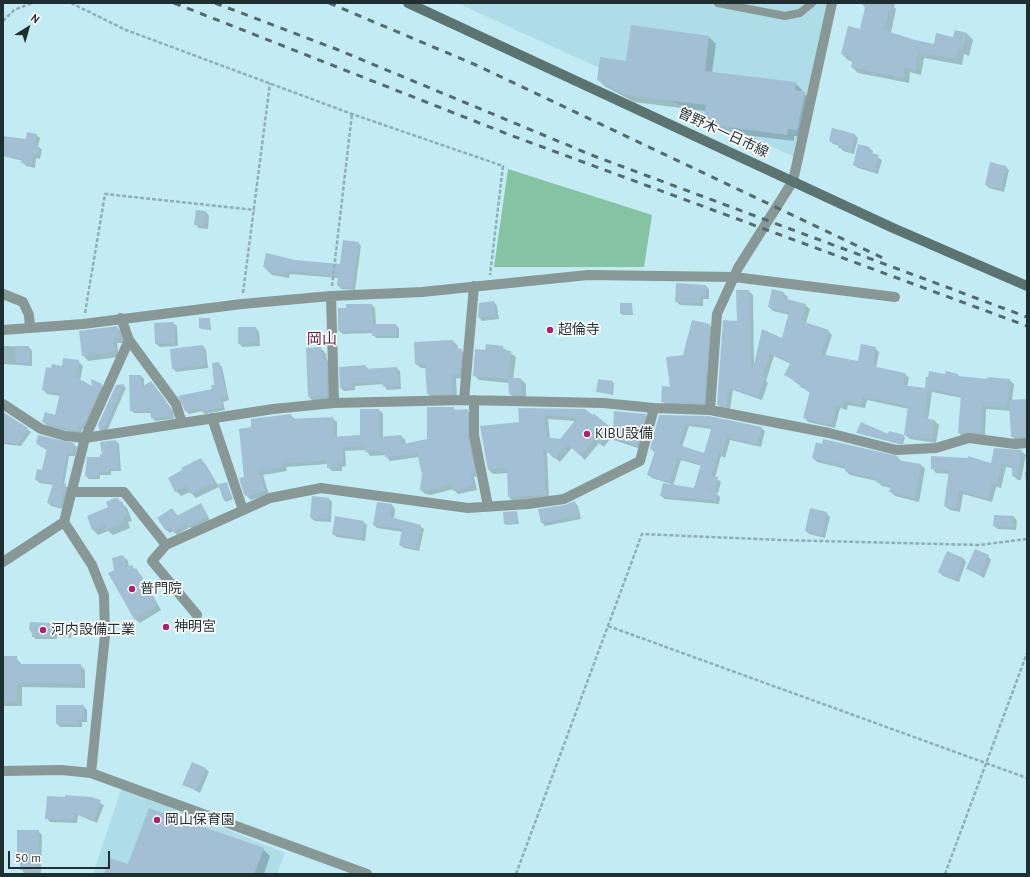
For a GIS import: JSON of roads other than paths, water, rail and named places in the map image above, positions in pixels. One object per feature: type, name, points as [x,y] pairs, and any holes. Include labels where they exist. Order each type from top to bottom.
[{"type":"main road","name":"曽野木一日市線","points":[[408,3],[893,228],[1027,286]]},
{"type":"street","points":[[710,410],[717,314],[734,277],[793,181],[832,3]]},
{"type":"street","points":[[3,330],[83,324],[121,318],[242,304],[331,296],[422,292],[588,275],[734,277],[895,298]]},
{"type":"street","points":[[474,286],[469,400],[474,435],[488,506]]},
{"type":"street","points":[[3,294],[23,302],[29,315],[30,328]]},
{"type":"street","points":[[331,296],[334,403]]},
{"type":"street","points":[[121,318],[129,340],[176,404],[182,423]]},
{"type":"street","points":[[3,562],[64,522],[85,438],[129,340]]},
{"type":"street","points":[[3,404],[41,429],[66,436],[85,438],[273,409],[334,403],[469,400],[603,403],[654,408],[710,410],[829,433],[896,450],[936,448],[969,438],[1015,444],[1027,443]]},
{"type":"street","points":[[198,615],[152,561],[166,545],[243,510],[270,498],[321,488],[468,508],[528,504],[564,498],[640,461],[654,408]]},
{"type":"street","points":[[212,418],[243,510]]},
{"type":"street","points":[[72,492],[124,492],[166,545]]},
{"type":"street","points":[[64,522],[92,565],[104,595],[105,635],[91,773]]},
{"type":"street","points":[[3,771],[62,770],[91,773],[367,874]]},
{"type":"lane","points":[[718,3],[785,16],[800,13],[812,3]]},
{"type":"railway","points":[[174,3],[510,135],[1027,326]]},
{"type":"railway","points":[[215,3],[336,49],[594,156],[1027,317]]},
{"type":"railway","points":[[329,3],[476,65],[885,259]]},
{"type":"place","name":"超倫寺","points":[[550,330]]},
{"type":"place","name":"KIBU設備","points":[[587,434]]},
{"type":"place","name":"普門院","points":[[132,589]]},
{"type":"place","name":"神明宮","points":[[166,627]]},
{"type":"place","name":"河内設備工業","points":[[43,630]]},
{"type":"place","name":"岡山保育園","points":[[157,820]]},
{"type":"district","name":"岡山","points":[[322,340]]}]
